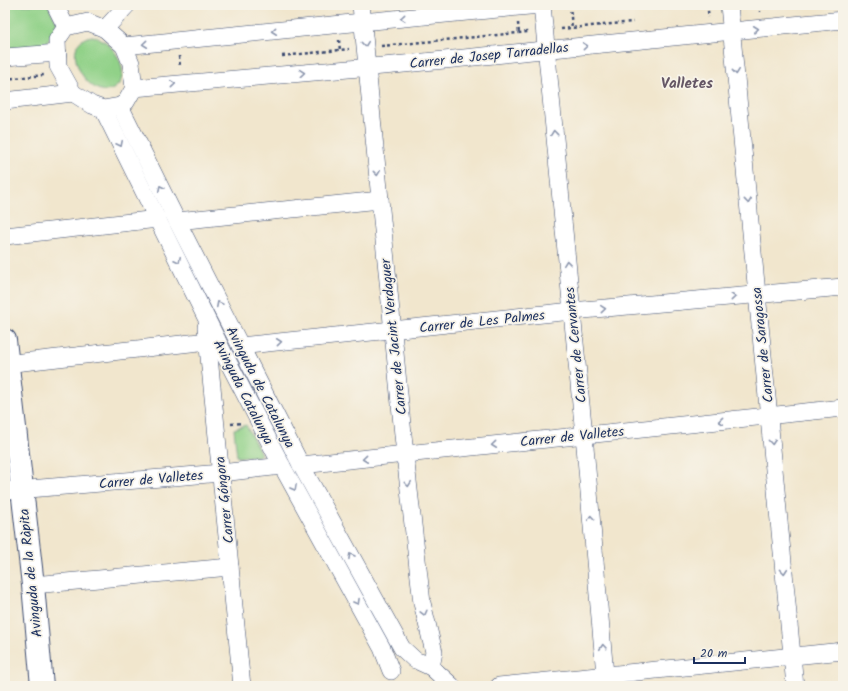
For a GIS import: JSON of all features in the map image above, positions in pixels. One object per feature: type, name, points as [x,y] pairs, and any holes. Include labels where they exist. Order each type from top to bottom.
[{"type":"street","points":[[55,5],[66,27]]},
{"type":"street","points":[[105,29],[127,5]]},
{"type":"street","points":[[124,46],[337,24],[362,13],[389,19],[541,5]]},
{"type":"street","name":"Carrer de Cervantes","points":[[541,5],[584,435],[606,680]]},
{"type":"street","name":"Carrer de Saragossa","points":[[730,9],[795,686]]},
{"type":"street","name":"Carrer de Jacint Verdaguer","points":[[362,13],[405,455],[422,603],[434,652],[431,667]]},
{"type":"street","name":"Carrer de Josep Tarradellas","points":[[134,88],[181,76],[342,70],[843,20]]},
{"type":"street","points":[[88,22],[105,29],[124,46],[131,63],[134,88],[126,102],[120,106],[103,109],[92,105],[73,93],[58,66],[57,40],[66,27],[88,22]]},
{"type":"street","points":[[6,57],[58,53]]},
{"type":"street","points":[[8,100],[73,93]]},
{"type":"street","name":"Avinguda de Catalunya","points":[[120,106],[301,466],[402,648],[415,660]]},
{"type":"street","points":[[5,236],[158,219],[103,109]]},
{"type":"street","points":[[177,221],[380,200]]},
{"type":"street","name":"Carrer Góngora","points":[[158,219],[205,315],[213,341],[216,426],[242,686]]},
{"type":"street","name":"Carrer de Les Palmes","points":[[240,346],[572,311],[843,286]]},
{"type":"street","name":"Avinguda de la Ràpita","points":[[5,340],[13,490],[33,585],[42,686]]},
{"type":"street","points":[[6,364],[213,341]]},
{"type":"street","name":"Avinguda Catalunya","points":[[213,341],[258,420],[382,648],[390,679]]},
{"type":"street","name":"Carrer de Valletes","points":[[301,466],[843,408]]},
{"type":"street","name":"Carrer de Valletes","points":[[13,490],[221,473],[282,466]]},
{"type":"street","points":[[33,585],[230,567]]},
{"type":"street","points":[[499,686],[606,680],[792,656],[843,651]]},
{"type":"street","points":[[390,679],[398,662],[406,659],[415,660],[431,667],[452,686]]},
{"type":"path","points":[[570,5],[574,47]]},
{"type":"path","points":[[516,7],[521,52]]},
{"type":"path","points":[[708,15],[730,9],[768,10]]},
{"type":"path","points":[[389,19],[394,65]]},
{"type":"path","points":[[279,57],[365,47],[640,22]]},
{"type":"path","points":[[337,24],[342,70]]},
{"type":"path","points":[[177,41],[181,76]]},
{"type":"path","points":[[6,57],[8,100]]},
{"type":"path","points":[[175,68],[181,76]]},
{"type":"path","points":[[216,426],[258,420]]},
{"type":"green space","points":[[5,5],[48,5],[57,23],[45,47],[5,49]]},
{"type":"green space","points":[[92,36],[100,38],[107,43],[119,58],[122,67],[122,76],[120,83],[113,89],[103,91],[94,87],[86,80],[79,70],[76,59],[76,49],[81,41]]},
{"type":"green space","points":[[246,425],[261,454],[259,456],[237,457],[234,429]]},
{"type":"district","name":"Valletes","points":[[687,83]]}]
